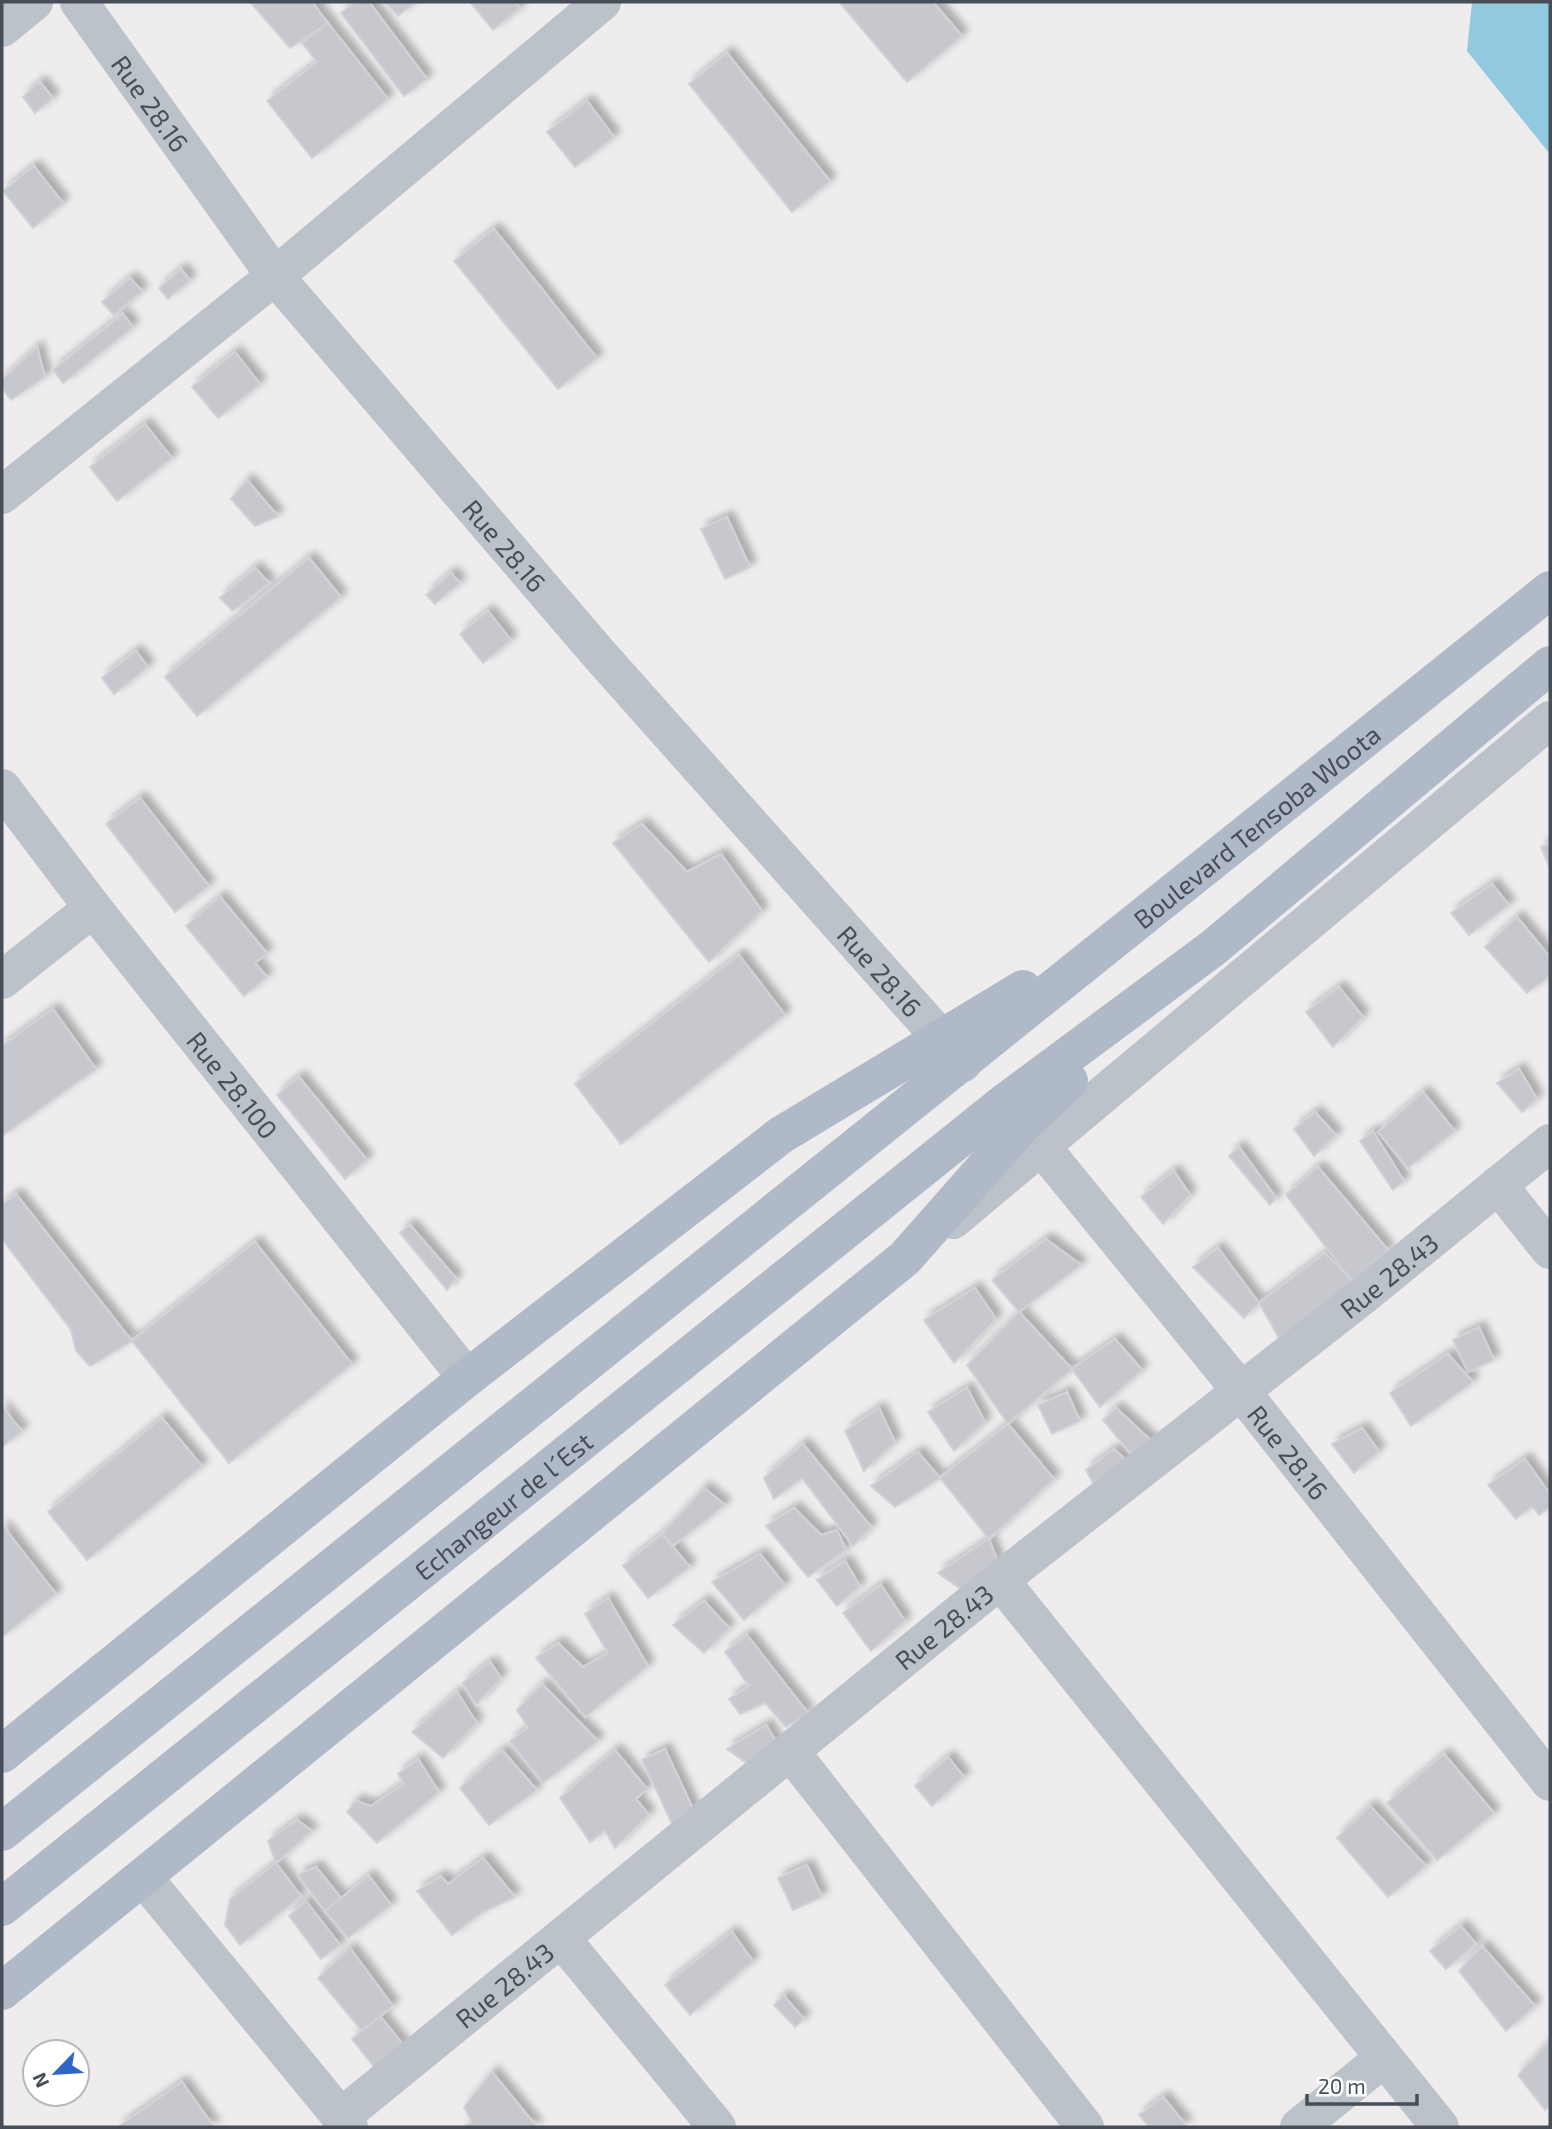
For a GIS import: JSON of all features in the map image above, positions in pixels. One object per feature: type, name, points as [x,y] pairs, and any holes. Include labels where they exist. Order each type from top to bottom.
[{"type":"main road","name":"Boulevard Tensoba Woota","points":[[952,1051],[1170,897],[1550,590]]},
{"type":"main road","points":[[2,1991],[905,1258],[1023,1125],[1213,948],[1550,665]]},
{"type":"main road","points":[[2,1754],[467,1378],[781,1135],[952,1051]]},
{"type":"main road","points":[[2,1832],[952,1051]]},
{"type":"main road","name":"Echangeur de l´Est","points":[[2,1907],[1023,1125]]},
{"type":"street","points":[[2,28],[34,2]]},
{"type":"street","name":"Rue 28.16","points":[[79,2],[275,276],[598,653],[952,1051]]},
{"type":"street","points":[[2,495],[275,276],[602,2]]},
{"type":"street","points":[[1023,1125],[1550,720]]},
{"type":"street","name":"Rue 28.100","points":[[2,788],[93,908],[467,1378]]},
{"type":"street","points":[[2,980],[93,908]]},
{"type":"street","name":"Rue 28.16","points":[[1023,1125],[1241,1391],[1550,1782]]},
{"type":"street","name":"Rue 28.43","points":[[345,2122],[561,1938],[1000,1580],[1550,1143]]},
{"type":"street","points":[[1498,1185],[1550,1250]]},
{"type":"street","points":[[1000,1580],[1440,2127]]},
{"type":"street","points":[[790,1751],[1085,2127]]},
{"type":"street","points":[[143,1877],[345,2122]]},
{"type":"street","points":[[561,1938],[717,2127]]},
{"type":"street","points":[[1299,2127],[1384,2058]]},
{"type":"water","points":[[1472,2],[1550,2],[1550,154],[1467,51]]},
{"type":"building","points":[[250,2],[312,2],[328,23],[290,48]]},
{"type":"building","points":[[355,2],[369,2],[427,79],[404,96],[341,13]]},
{"type":"building","points":[[385,2],[415,2],[398,16]]},
{"type":"building","points":[[470,2],[515,2],[520,8],[493,30]]},
{"type":"building","points":[[839,2],[933,2],[962,36],[907,82]]},
{"type":"building","points":[[328,23],[388,99],[312,158],[267,101],[317,62],[302,43]]},
{"type":"building","points":[[727,53],[830,181],[792,212],[689,84]]},
{"type":"building","points":[[40,82],[53,98],[35,113],[23,97]]},
{"type":"building","points":[[587,101],[614,137],[575,167],[547,132]]},
{"type":"building","points":[[34,166],[63,203],[33,228],[3,191]]},
{"type":"building","points":[[494,229],[597,358],[558,389],[454,261]]},
{"type":"building","points":[[181,269],[190,280],[168,299],[159,288]]},
{"type":"building","points":[[130,278],[142,291],[114,315],[102,302]]},
{"type":"building","points":[[123,314],[133,327],[63,383],[53,370]]},
{"type":"building","points":[[37,347],[45,377],[11,400],[2,388],[2,380]]},
{"type":"building","points":[[235,352],[260,384],[218,418],[192,387]]},
{"type":"building","points":[[145,424],[172,458],[117,501],[90,467]]},
{"type":"building","points":[[247,480],[278,516],[255,526],[231,499]]},
{"type":"building","points":[[727,517],[750,567],[725,579],[701,529]]},
{"type":"building","points":[[309,558],[341,597],[197,716],[165,677]]},
{"type":"building","points":[[255,568],[269,583],[233,611],[220,598]]},
{"type":"building","points":[[451,573],[460,583],[435,604],[426,595]]},
{"type":"building","points":[[488,611],[511,640],[483,663],[460,634]]},
{"type":"building","points":[[136,651],[148,667],[114,694],[102,678]]},
{"type":"building","points":[[140,798],[209,886],[175,912],[106,824]]},
{"type":"building","points":[[642,824],[687,872],[721,854],[762,911],[709,962],[613,843]]},
{"type":"building","points":[[1550,843],[1550,868],[1541,847]]},
{"type":"building","points":[[1492,884],[1509,905],[1469,935],[1451,913]]},
{"type":"building","points":[[220,897],[267,953],[255,963],[267,977],[244,996],[186,926]]},
{"type":"building","points":[[1517,917],[1550,957],[1550,976],[1527,993],[1485,947]]},
{"type":"building","points":[[739,955],[785,1015],[621,1144],[575,1084]]},
{"type":"building","points":[[1339,987],[1363,1017],[1333,1047],[1306,1012]]},
{"type":"building","points":[[53,1009],[96,1069],[2,1136],[2,1046]]},
{"type":"building","points":[[1519,1069],[1537,1099],[1522,1112],[1497,1083]]},
{"type":"building","points":[[299,1077],[367,1160],[345,1179],[277,1095]]},
{"type":"building","points":[[1423,1092],[1455,1131],[1408,1168],[1378,1132]]},
{"type":"building","points":[[1315,1112],[1336,1135],[1314,1156],[1294,1129]]},
{"type":"building","points":[[1373,1131],[1404,1181],[1393,1190],[1360,1141]]},
{"type":"building","points":[[1239,1147],[1276,1198],[1270,1205],[1229,1156]]},
{"type":"building","points":[[1318,1167],[1388,1250],[1352,1281],[1286,1195]]},
{"type":"building","points":[[1174,1171],[1190,1195],[1163,1224],[1141,1197]]},
{"type":"building","points":[[16,1194],[132,1341],[90,1366],[76,1351],[71,1330],[2,1239],[2,1205]]},
{"type":"building","points":[[410,1225],[456,1278],[447,1290],[400,1233]]},
{"type":"building","points":[[1046,1239],[1081,1265],[1019,1312],[992,1280]]},
{"type":"building","points":[[255,1242],[352,1364],[229,1463],[132,1341]]},
{"type":"building","points":[[1218,1248],[1259,1303],[1244,1318],[1193,1267]]},
{"type":"building","points":[[1325,1253],[1352,1281],[1279,1338],[1259,1303]]},
{"type":"building","points":[[975,1288],[996,1319],[954,1363],[924,1320]]},
{"type":"building","points":[[1019,1312],[1072,1369],[1008,1424],[967,1365]]},
{"type":"building","points":[[1479,1327],[1494,1360],[1468,1372],[1453,1340]]},
{"type":"building","points":[[1115,1339],[1142,1370],[1100,1407],[1072,1369]]},
{"type":"building","points":[[1448,1354],[1473,1382],[1411,1426],[1390,1393]]},
{"type":"building","points":[[967,1388],[985,1422],[954,1451],[928,1412]]},
{"type":"building","points":[[1067,1392],[1080,1421],[1052,1434],[1038,1405]]},
{"type":"building","points":[[2,1407],[22,1431],[2,1447]]},
{"type":"building","points":[[879,1408],[895,1442],[864,1471],[845,1431]]},
{"type":"building","points":[[1116,1408],[1157,1446],[1136,1460],[1103,1420]]},
{"type":"building","points":[[162,1418],[202,1466],[87,1560],[48,1512]]},
{"type":"building","points":[[1008,1424],[1054,1479],[989,1539],[940,1478]]},
{"type":"building","points":[[1362,1428],[1379,1451],[1354,1473],[1332,1444]]},
{"type":"building","points":[[803,1444],[871,1527],[853,1546],[802,1478],[774,1499],[764,1478]]},
{"type":"building","points":[[1114,1449],[1129,1463],[1093,1483],[1086,1470]]},
{"type":"building","points":[[918,1452],[940,1478],[895,1507],[871,1486]]},
{"type":"building","points":[[1525,1459],[1550,1494],[1550,1507],[1539,1515],[1532,1506],[1516,1519],[1488,1485]]},
{"type":"building","points":[[704,1488],[725,1505],[673,1546],[662,1534]]},
{"type":"building","points":[[794,1508],[821,1535],[837,1530],[846,1550],[808,1577],[766,1526]]},
{"type":"building","points":[[2,1527],[56,1594],[2,1637]]},
{"type":"building","points":[[662,1534],[690,1567],[648,1598],[623,1566]]},
{"type":"building","points":[[989,1539],[998,1562],[961,1589],[938,1573]]},
{"type":"building","points":[[760,1554],[785,1585],[744,1620],[712,1582]]},
{"type":"building","points":[[845,1561],[860,1586],[837,1606],[817,1580]]},
{"type":"building","points":[[881,1585],[905,1621],[871,1651],[843,1613]]},
{"type":"building","points":[[608,1598],[648,1666],[585,1717],[536,1658],[558,1643],[583,1667],[608,1653],[585,1614]]},
{"type":"building","points":[[704,1601],[729,1628],[704,1653],[673,1625]]},
{"type":"building","points":[[747,1635],[808,1713],[786,1727],[765,1703],[740,1714],[729,1699],[749,1686],[725,1652]]},
{"type":"building","points":[[490,1662],[501,1678],[476,1705],[463,1683]]},
{"type":"building","points":[[542,1684],[598,1741],[543,1783],[510,1741],[528,1728],[517,1710]]},
{"type":"building","points":[[457,1692],[477,1723],[443,1758],[412,1732]]},
{"type":"building","points":[[766,1725],[779,1746],[748,1764],[727,1749]]},
{"type":"building","points":[[665,1749],[695,1813],[672,1824],[642,1760]]},
{"type":"building","points":[[502,1750],[537,1790],[489,1825],[460,1788]]},
{"type":"building","points":[[615,1750],[647,1789],[636,1799],[649,1815],[615,1848],[605,1831],[590,1842],[560,1798]]},
{"type":"building","points":[[1444,1754],[1494,1813],[1437,1860],[1387,1803]]},
{"type":"building","points":[[948,1757],[964,1777],[932,1806],[915,1786]]},
{"type":"building","points":[[418,1759],[439,1792],[377,1843],[347,1812],[356,1801],[371,1806],[404,1784],[398,1774]]},
{"type":"building","points":[[1370,1806],[1426,1866],[1388,1897],[1337,1838]]},
{"type":"building","points":[[297,1820],[312,1831],[276,1863],[268,1841]]},
{"type":"building","points":[[483,1858],[515,1897],[483,1912],[452,1935],[417,1891],[441,1876],[448,1884]]},
{"type":"building","points":[[276,1863],[301,1896],[240,1945],[225,1925],[230,1899]]},
{"type":"building","points":[[807,1865],[822,1897],[793,1910],[778,1878]]},
{"type":"building","points":[[316,1867],[341,1898],[325,1911],[298,1875]]},
{"type":"building","points":[[369,1876],[391,1905],[348,1938],[325,1911]]},
{"type":"building","points":[[306,1901],[340,1945],[321,1959],[289,1916]]},
{"type":"building","points":[[1461,1926],[1476,1944],[1446,1969],[1430,1951]]},
{"type":"building","points":[[732,1932],[753,1961],[690,2015],[665,1985]]},
{"type":"building","points":[[1482,1946],[1535,2006],[1506,2031],[1459,1971]]},
{"type":"building","points":[[350,1948],[393,2006],[362,2031],[318,1978]]},
{"type":"building","points":[[784,1996],[804,2019],[795,2027],[774,2005]]},
{"type":"building","points":[[380,2016],[405,2047],[374,2067],[352,2039]]},
{"type":"building","points":[[1550,2041],[1550,2105],[1545,2110],[1518,2075]]},
{"type":"building","points":[[492,2072],[537,2127],[463,2127],[472,2122],[464,2107]]},
{"type":"building","points":[[182,2082],[214,2127],[118,2127]]},
{"type":"building","points":[[1163,2097],[1186,2125],[1184,2127],[1149,2127],[1139,2115]]}]
